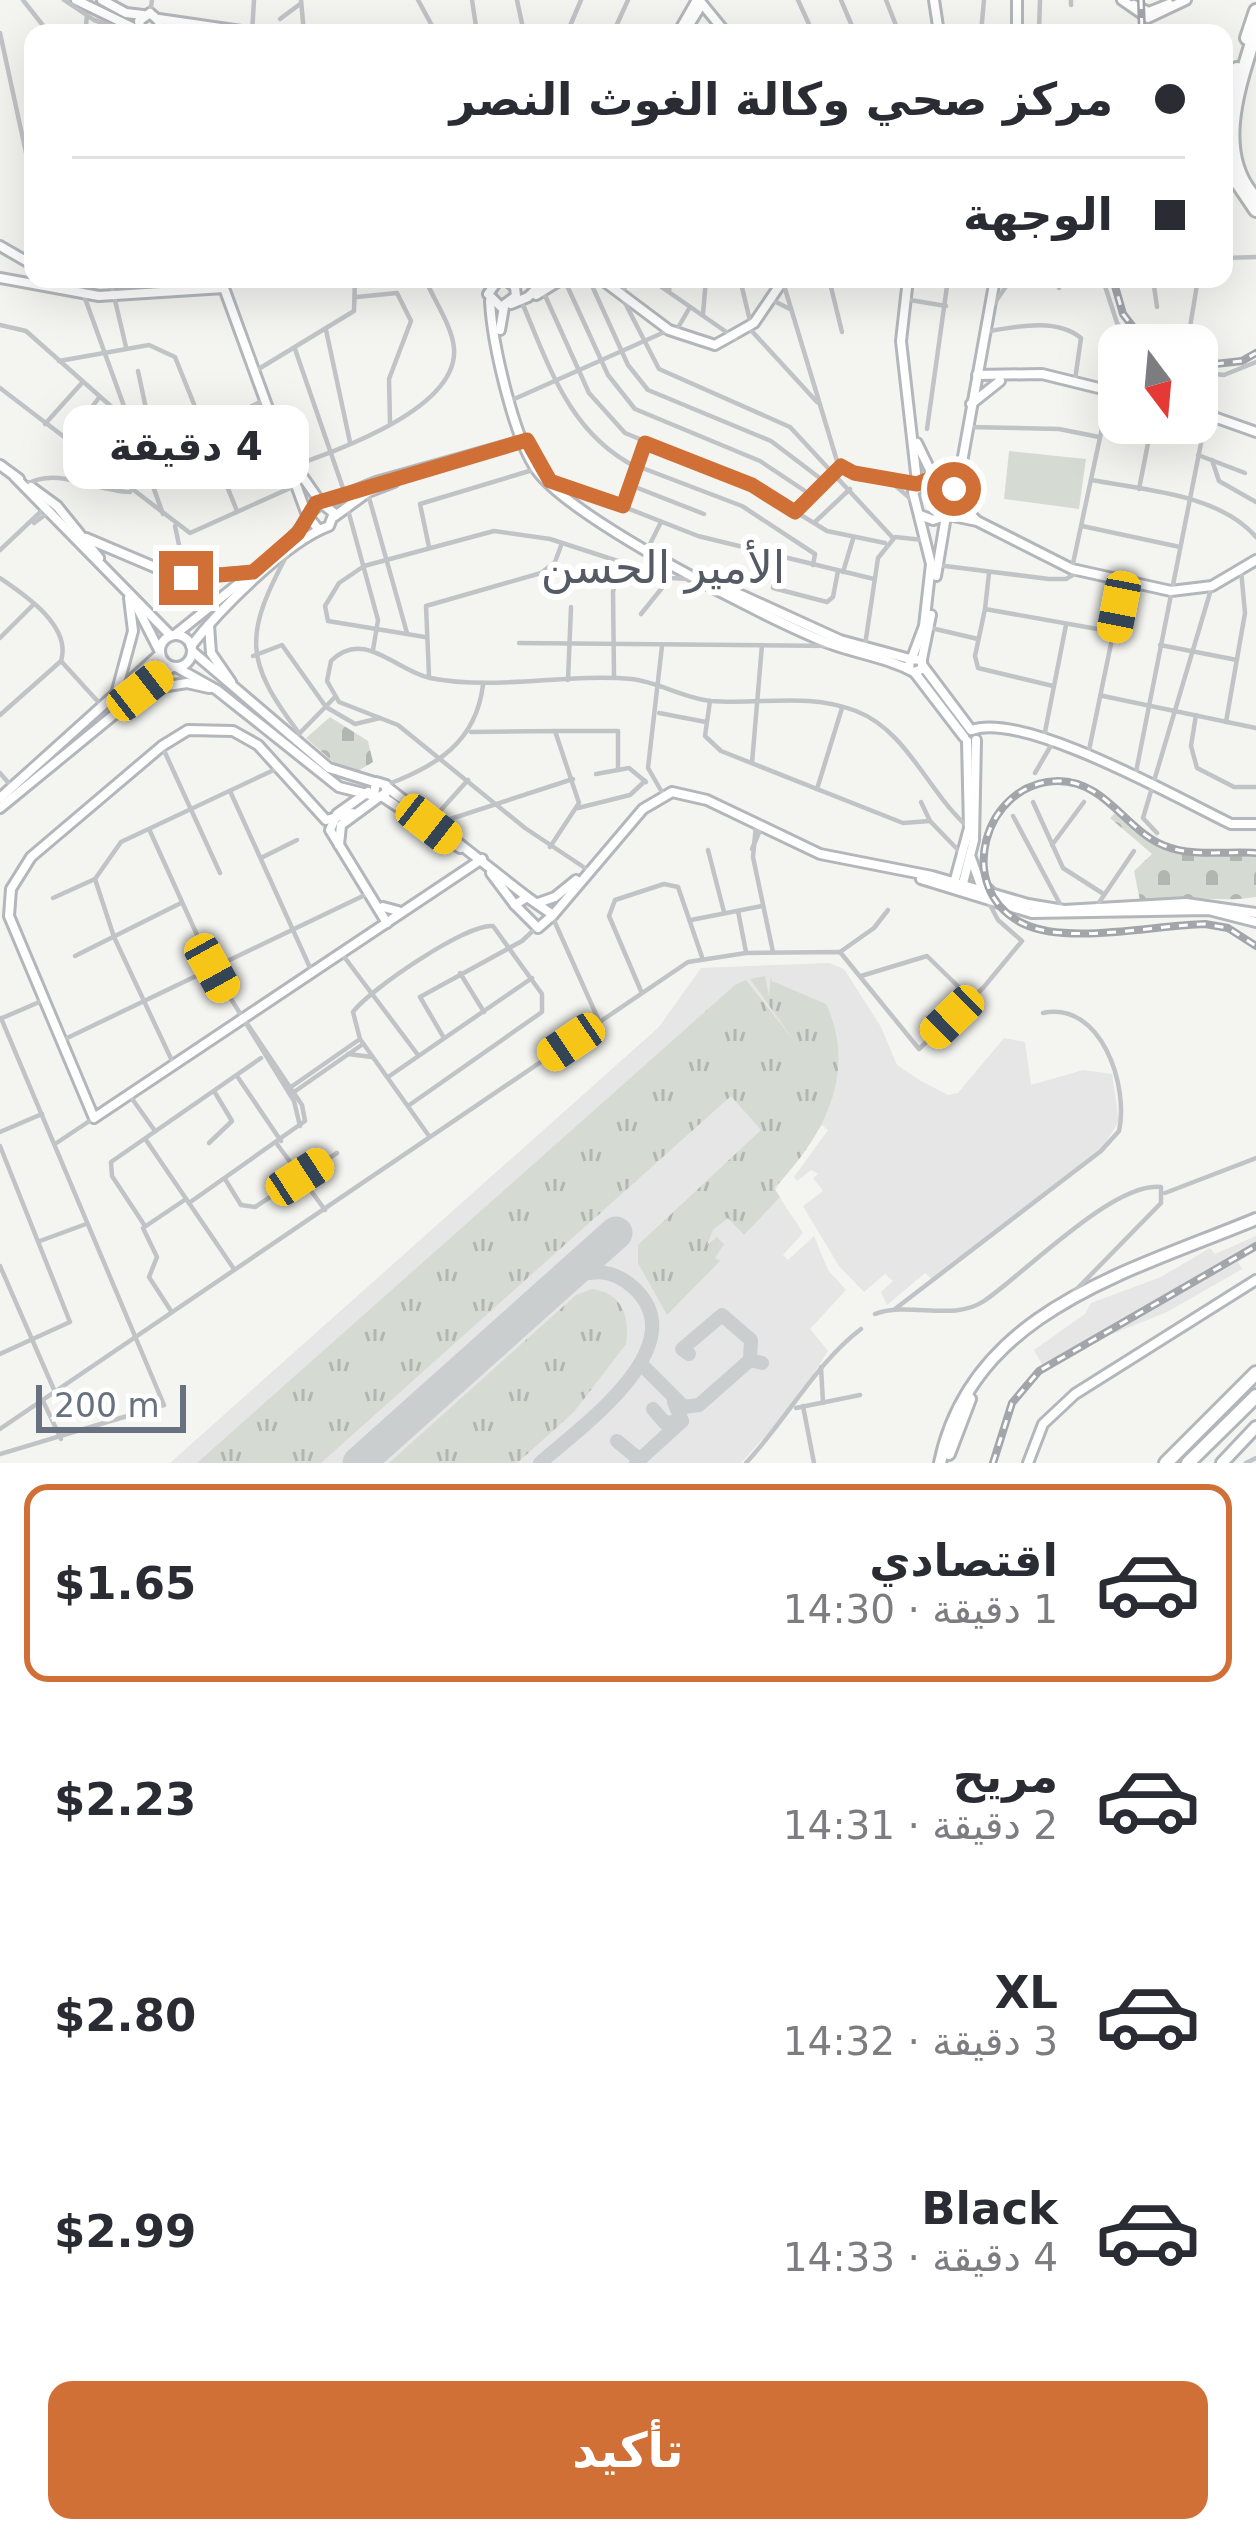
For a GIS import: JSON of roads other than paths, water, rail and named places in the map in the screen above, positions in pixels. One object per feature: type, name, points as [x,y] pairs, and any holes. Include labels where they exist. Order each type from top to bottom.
[{"type":"highway","points":[[1244,46],[1253,0]]},
{"type":"highway","points":[[1233,86],[1256,11]]},
{"type":"highway","points":[[1233,134],[1256,32]]},
{"type":"highway","points":[[1233,141],[1254,194]]},
{"type":"highway","points":[[1233,174],[1237,188],[1256,210]]},
{"type":"highway","points":[[1166,1463],[1256,1373]]},
{"type":"highway","points":[[1188,1463],[1256,1396]]},
{"type":"main road","points":[[943,1463],[956,1411],[988,1358],[1028,1322],[1256,1222]]},
{"type":"main road","points":[[1222,1463],[1256,1427]]},
{"type":"street","points":[[23,0],[42,24]]},
{"type":"street","points":[[64,0],[87,16],[112,24]]},
{"type":"street","points":[[76,0],[122,24]]},
{"type":"street","points":[[102,0],[129,14],[199,24]]},
{"type":"street","points":[[152,0],[153,24]]},
{"type":"street","points":[[1125,0],[1150,12],[1176,0]]},
{"type":"street","points":[[1125,0],[1148,18],[1186,0]]},
{"type":"street","points":[[280,19],[301,2]]},
{"type":"street","points":[[86,24],[87,16]]},
{"type":"street","points":[[144,24],[151,16]]},
{"type":"street","points":[[0,32],[24,143]]},
{"type":"street","points":[[68,288],[105,350],[165,519]]},
{"type":"street","points":[[74,288],[103,296],[111,288]]},
{"type":"street","points":[[112,288],[126,347]]},
{"type":"street","points":[[223,288],[308,518],[320,530]]},
{"type":"street","points":[[257,370],[356,309],[356,288]]},
{"type":"street","points":[[228,488],[390,426],[430,402],[452,365],[452,338],[429,288]]},
{"type":"street","points":[[486,288],[528,457],[563,495],[668,558],[804,625],[915,664],[971,736],[969,828],[957,887]]},
{"type":"street","points":[[489,297],[498,288]]},
{"type":"street","points":[[514,288],[499,326],[514,399]]},
{"type":"street","points":[[525,298],[536,288]]},
{"type":"street","points":[[489,297],[507,305],[549,288]]},
{"type":"street","points":[[567,288],[600,361],[619,392],[643,414],[760,461],[811,495]]},
{"type":"street","points":[[594,288],[634,375],[659,397],[772,441],[824,482]]},
{"type":"street","points":[[617,288],[672,332],[715,346],[750,327],[780,288]]},
{"type":"street","points":[[664,288],[735,338]]},
{"type":"street","points":[[704,314],[705,288]]},
{"type":"street","points":[[742,288],[750,327],[807,397],[818,403]]},
{"type":"street","points":[[786,288],[838,468],[893,538]]},
{"type":"street","points":[[831,288],[842,332]]},
{"type":"street","points":[[906,288],[901,341],[917,484],[912,500]]},
{"type":"street","points":[[927,429],[947,288]]},
{"type":"street","points":[[915,664],[927,627],[934,564],[956,498],[958,464],[992,288]]},
{"type":"street","points":[[989,307],[1004,288]]},
{"type":"street","points":[[1106,288],[1118,324]]},
{"type":"street","points":[[1154,288],[1157,307]]},
{"type":"street","points":[[1190,324],[1196,288]]},
{"type":"street","points":[[622,291],[643,344],[664,374],[778,419],[838,468],[917,484],[958,464]]},
{"type":"street","points":[[543,292],[578,370],[605,414],[645,443],[752,485],[813,524],[853,539],[885,543],[893,538],[924,537]]},
{"type":"street","points":[[357,297],[398,293],[411,321],[389,379],[390,426]]},
{"type":"street","points":[[525,298],[555,380],[592,439],[637,466],[746,508],[815,554],[813,565]]},
{"type":"street","points":[[904,299],[946,306]]},
{"type":"street","points":[[774,301],[790,309]]},
{"type":"street","points":[[514,399],[672,332],[691,306]]},
{"type":"street","points":[[0,325],[26,331],[98,399],[162,448],[267,398]]},
{"type":"street","points":[[984,332],[1037,326],[1075,332],[1082,338],[1075,382]]},
{"type":"street","points":[[326,328],[350,442]]},
{"type":"street","points":[[59,361],[154,345],[175,357],[237,512]]},
{"type":"street","points":[[295,349],[345,494]]},
{"type":"street","points":[[71,372],[83,355]]},
{"type":"street","points":[[980,356],[998,378]]},
{"type":"street","points":[[1218,374],[1256,362]]},
{"type":"street","points":[[130,425],[148,417],[138,371]]},
{"type":"street","points":[[976,379],[1036,374],[1098,388]]},
{"type":"street","points":[[970,405],[998,378]]},
{"type":"street","points":[[46,424],[81,384]]},
{"type":"street","points":[[0,388],[165,519],[196,533],[299,484]]},
{"type":"street","points":[[0,406],[9,394]]},
{"type":"street","points":[[67,440],[98,399]]},
{"type":"street","points":[[1218,418],[1256,432]]},
{"type":"street","points":[[965,427],[1059,429],[1098,437]]},
{"type":"street","points":[[912,430],[934,476],[950,483],[956,498],[977,521]]},
{"type":"street","points":[[0,808],[174,667],[209,622],[323,503],[524,440]]},
{"type":"street","points":[[524,440],[543,473],[561,488],[650,544],[694,579],[838,646]]},
{"type":"street","points":[[934,564],[1066,579],[1075,570],[1098,442]]},
{"type":"street","points":[[623,506],[645,443]]},
{"type":"street","points":[[1139,489],[1148,444]]},
{"type":"street","points":[[1136,777],[1199,444]]},
{"type":"street","points":[[508,446],[528,457]]},
{"type":"street","points":[[1198,455],[1244,473]]},
{"type":"street","points":[[1212,460],[1219,481],[1256,502]]},
{"type":"street","points":[[0,465],[52,506],[132,600],[192,648],[242,698],[297,736],[337,773],[433,822],[553,917],[598,1021]]},
{"type":"street","points":[[795,512],[838,468]]},
{"type":"street","points":[[429,548],[420,505],[536,469]]},
{"type":"street","points":[[15,477],[86,538],[102,565]]},
{"type":"street","points":[[27,484],[47,478],[130,492]]},
{"type":"street","points":[[1091,480],[1190,500],[1228,514],[1256,537]]},
{"type":"street","points":[[890,481],[912,500],[920,515],[934,564]]},
{"type":"street","points":[[299,484],[334,517]]},
{"type":"street","points":[[630,485],[704,514]]},
{"type":"street","points":[[561,488],[776,556],[874,579]]},
{"type":"street","points":[[0,798],[115,697],[173,635],[287,555],[367,489]]},
{"type":"street","points":[[367,489],[407,633]]},
{"type":"street","points":[[813,524],[850,489]]},
{"type":"street","points":[[1,550],[52,506]]},
{"type":"street","points":[[347,508],[379,628],[373,650]]},
{"type":"street","points":[[920,515],[933,520],[947,516],[977,521],[1075,570],[1171,591],[1212,586],[1256,560]]},
{"type":"street","points":[[650,544],[661,522]]},
{"type":"street","points":[[175,526],[186,578]]},
{"type":"street","points":[[1082,526],[1180,547]]},
{"type":"street","points":[[425,637],[324,616],[339,584],[364,566],[503,531],[562,543],[670,578],[694,579]]},
{"type":"street","points":[[86,538],[186,578],[254,576]]},
{"type":"street","points":[[776,556],[773,588],[826,602],[833,597],[853,539]]},
{"type":"street","points":[[429,678],[428,604],[542,572],[555,562],[562,543]]},
{"type":"street","points":[[865,649],[874,579],[885,543]]},
{"type":"street","points":[[287,555],[266,595],[254,656],[263,685],[297,736]]},
{"type":"street","points":[[648,572],[668,558]]},
{"type":"street","points":[[658,574],[668,558]]},
{"type":"street","points":[[614,679],[613,592],[620,563]]},
{"type":"street","points":[[1226,722],[1245,613],[1241,570]]},
{"type":"street","points":[[989,572],[975,656],[980,670],[1053,686]]},
{"type":"street","points":[[254,576],[266,595]]},
{"type":"street","points":[[0,715],[62,661],[65,650],[57,628],[2,577]]},
{"type":"street","points":[[641,614],[670,578]]},
{"type":"street","points":[[1088,755],[1124,581]]},
{"type":"street","points":[[1157,833],[1143,818],[1212,586]]},
{"type":"street","points":[[132,600],[159,652],[174,667],[217,690],[344,789],[378,790]]},
{"type":"street","points":[[115,697],[133,631],[132,600]]},
{"type":"street","points":[[0,638],[33,605]]},
{"type":"street","points":[[568,680],[571,608]]},
{"type":"street","points":[[985,609],[1114,632]]},
{"type":"street","points":[[209,622],[211,653],[242,698]]},
{"type":"street","points":[[1035,773],[1048,740],[1066,625]]},
{"type":"street","points":[[927,627],[978,639]]},
{"type":"street","points":[[519,643],[865,649]]},
{"type":"street","points":[[254,656],[282,645],[326,707],[355,724],[380,718]]},
{"type":"street","points":[[752,763],[762,645]]},
{"type":"street","points":[[1160,645],[1237,660]]},
{"type":"street","points":[[660,790],[648,768],[662,646]]},
{"type":"street","points":[[587,871],[550,847],[442,758],[380,718],[334,698],[327,681],[331,661],[348,649],[373,650],[429,678],[484,682],[614,679],[642,681],[710,700],[801,698],[843,707],[878,721],[940,802],[969,828]]},
{"type":"street","points":[[62,661],[103,707]]},
{"type":"street","points":[[331,821],[378,790],[442,758],[471,732],[484,682]]},
{"type":"street","points":[[140,691],[172,683],[217,690]]},
{"type":"street","points":[[1101,696],[1256,728]]},
{"type":"street","points":[[297,736],[334,698]]},
{"type":"street","points":[[710,700],[709,744],[903,823],[930,821]]},
{"type":"street","points":[[817,789],[843,707]]},
{"type":"street","points":[[657,713],[706,722]]},
{"type":"street","points":[[1196,715],[1192,753],[1199,771],[1234,787],[1256,787]]},
{"type":"street","points":[[971,736],[1003,728],[1048,740],[1231,824],[1256,824]]},
{"type":"street","points":[[94,1118],[9,916],[6,889],[31,857],[161,746],[188,730],[233,730],[257,745],[331,821],[340,847],[387,915]]},
{"type":"street","points":[[556,731],[578,808]]},
{"type":"street","points":[[471,732],[618,731],[618,770]]},
{"type":"street","points":[[161,746],[220,873]]},
{"type":"street","points":[[53,898],[94,879],[113,848],[278,768]]},
{"type":"street","points":[[596,773],[630,769],[660,790],[707,800],[807,850],[909,873],[1046,915],[1209,910],[1256,918]]},
{"type":"street","points":[[964,859],[972,771]]},
{"type":"street","points":[[0,773],[12,787]]},
{"type":"street","points":[[433,822],[573,779]]},
{"type":"street","points":[[433,822],[468,780]]},
{"type":"street","points":[[550,847],[578,808],[630,795],[645,781]]},
{"type":"street","points":[[340,847],[339,828],[348,810],[344,789]]},
{"type":"street","points":[[444,1038],[419,999],[553,917],[587,871],[660,790]]},
{"type":"street","points":[[230,791],[313,973]]},
{"type":"street","points":[[308,799],[326,811],[348,810]]},
{"type":"street","points":[[921,802],[930,821],[980,884],[1002,902]]},
{"type":"street","points":[[1033,802],[1063,868],[1102,893]]},
{"type":"street","points":[[1052,844],[1084,802]]},
{"type":"street","points":[[1013,816],[1064,910]]},
{"type":"street","points":[[759,826],[752,849],[772,952]]},
{"type":"street","points":[[146,1226],[225,1179],[300,1126],[300,1112],[290,1091],[212,968],[148,828]]},
{"type":"street","points":[[261,858],[297,840]]},
{"type":"street","points":[[708,850],[724,912]]},
{"type":"street","points":[[1094,912],[1102,893],[1134,851]]},
{"type":"street","points":[[478,859],[536,928]]},
{"type":"street","points":[[342,953],[387,915],[478,859]]},
{"type":"street","points":[[932,876],[964,859]]},
{"type":"street","points":[[536,903],[559,895],[587,871]]},
{"type":"street","points":[[909,873],[932,876],[988,902],[1094,912]]},
{"type":"street","points":[[94,879],[114,937],[171,1065]]},
{"type":"street","points":[[641,991],[609,916],[610,905],[670,884],[681,891],[702,957]]},
{"type":"street","points":[[61,1041],[369,890]]},
{"type":"street","points":[[515,905],[526,897]]},
{"type":"street","points":[[840,952],[917,1049],[971,999],[1022,941],[998,920],[988,902]]},
{"type":"street","points":[[75,956],[181,903]]},
{"type":"street","points":[[690,920],[762,906]]},
{"type":"street","points":[[738,910],[746,953]]},
{"type":"street","points":[[2,1427],[641,991],[702,957],[840,952],[874,928],[888,910]]},
{"type":"street","points":[[55,1144],[342,953],[387,915]]},
{"type":"street","points":[[408,1106],[539,1016],[543,1002],[532,978],[496,928],[481,925],[371,993],[352,1012],[362,1042],[430,1138]]},
{"type":"street","points":[[342,953],[418,1055]]},
{"type":"street","points":[[861,976],[927,956],[971,999]]},
{"type":"street","points":[[460,973],[484,1012]]},
{"type":"street","points":[[388,1077],[532,978]]},
{"type":"street","points":[[0,1454],[164,1407],[1,1019],[44,1000]]},
{"type":"street","points":[[895,1309],[1102,1151],[1119,1131],[1118,1082],[1105,1046],[1063,1014],[1043,1013]]},
{"type":"street","points":[[290,1091],[362,1042]]},
{"type":"street","points":[[290,1091],[362,1042]]},
{"type":"street","points":[[348,1054],[373,1057]]},
{"type":"street","points":[[171,1311],[149,1277],[157,1257],[146,1226],[110,1167],[264,1056]]},
{"type":"street","points":[[236,1076],[325,1210]]},
{"type":"street","points":[[209,1143],[232,1121],[214,1091]]},
{"type":"street","points":[[128,1094],[155,1131]]},
{"type":"street","points":[[0,1132],[42,1114]]},
{"type":"street","points":[[145,1138],[235,1269]]},
{"type":"street","points":[[0,1146],[70,1322],[0,1354]]},
{"type":"street","points":[[225,1179],[241,1205],[250,1208],[337,1153]]},
{"type":"street","points":[[1073,1304],[1074,1287],[1165,1193],[1256,1157]]},
{"type":"street","points":[[0,1182],[13,1176]]},
{"type":"street","points":[[874,1315],[895,1309],[970,1308],[1099,1212],[1154,1185],[1165,1193]]},
{"type":"street","points":[[40,1241],[86,1224]]},
{"type":"street","points":[[0,1266],[56,1393]]},
{"type":"street","points":[[1028,1463],[1043,1424],[1075,1394],[1256,1280]]},
{"type":"street","points":[[746,1463],[799,1407],[820,1366],[861,1329]]},
{"type":"street","points":[[820,1366],[824,1403]]},
{"type":"street","points":[[799,1407],[860,1395]]},
{"type":"street","points":[[43,1401],[61,1439]]},
{"type":"street","points":[[799,1407],[814,1463]]},
{"type":"street","points":[[752,1456],[762,1463]]},
{"type":"street","points":[[1246,1463],[1256,1458]]},
{"type":"railway","points":[[1141,0],[1142,24]]},
{"type":"railway","points":[[1116,288],[1131,324]]},
{"type":"railway","points":[[1218,364],[1242,361],[1256,353]]},
{"type":"railway","points":[[1256,853],[1198,853],[1165,846],[1089,789],[1058,781],[1032,786],[1011,799],[986,840],[984,865],[989,888],[1002,908],[1042,930],[1087,933],[1205,924],[1228,928],[1256,946]]},
{"type":"railway","points":[[993,1463],[1012,1403],[1039,1371],[1256,1246]]},
{"type":"district","name":"الأمير الحسن","points":[[663,567]]}]
